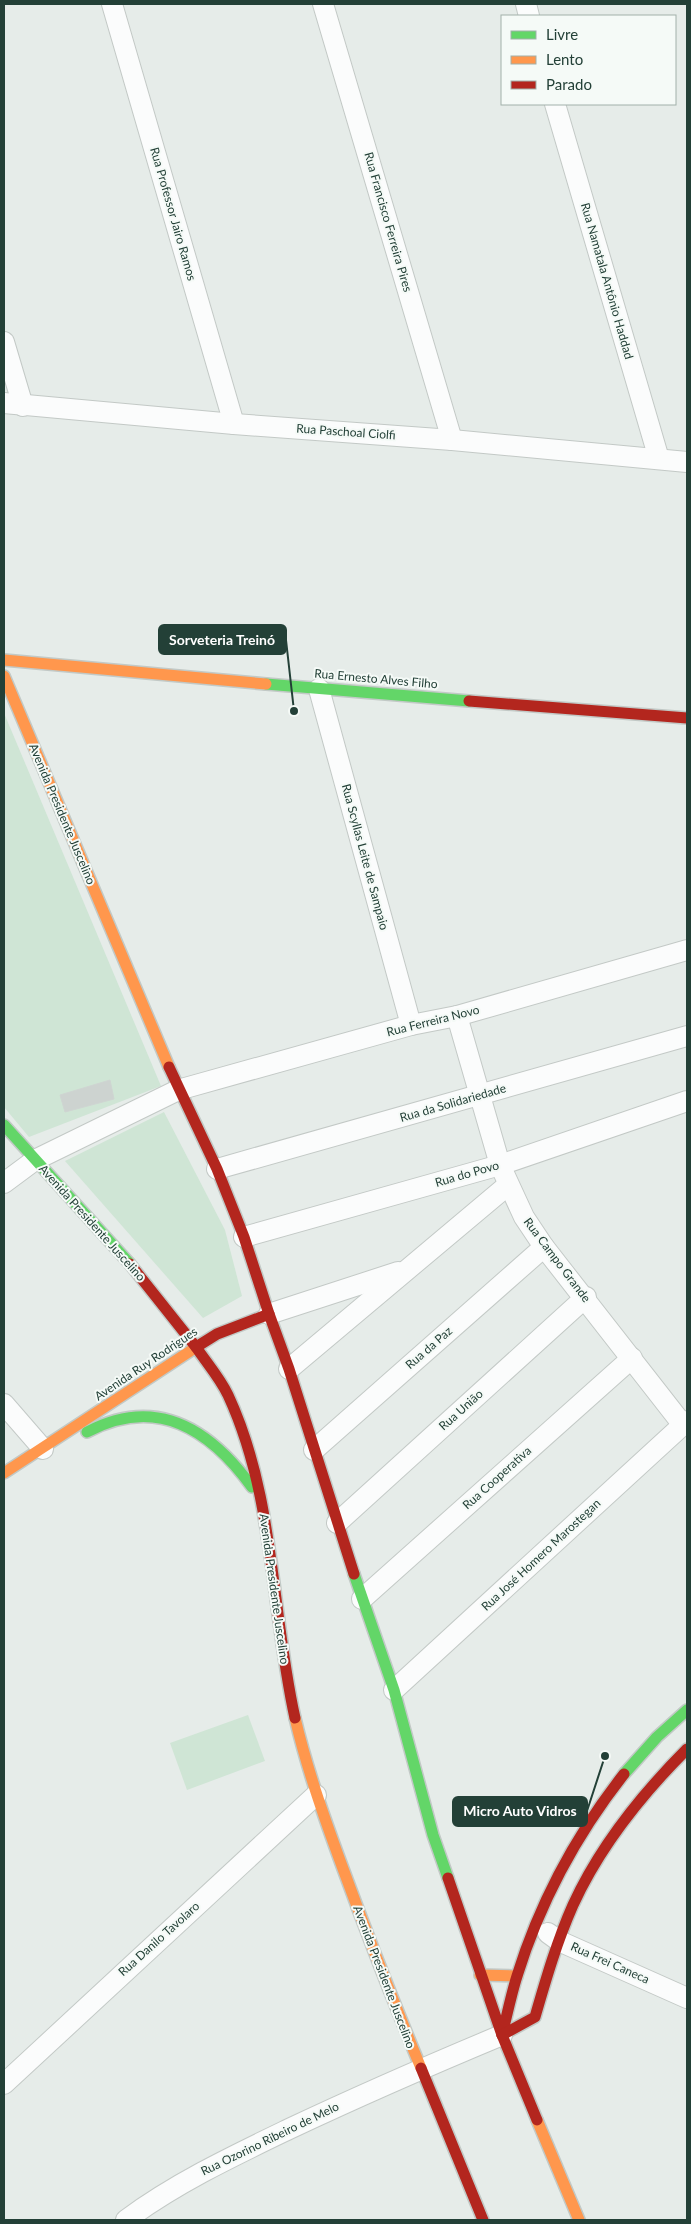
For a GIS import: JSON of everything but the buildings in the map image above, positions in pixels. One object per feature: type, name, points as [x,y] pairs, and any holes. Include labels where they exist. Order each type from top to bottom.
[{"type":"main road","name":"Rua Ernesto Alves Filho","points":[[4,660],[687,718]]},
{"type":"main road","name":"Avenida Presidente Juscelino","points":[[4,676],[178,1090],[218,1169],[244,1237],[289,1369],[362,1599],[394,1690],[433,1835],[480,1975],[502,2035],[580,2220]]},
{"type":"main road","name":"Avenida Presidente Juscelino","points":[[4,1125],[136,1269],[196,1347],[227,1393],[243,1434],[262,1501],[288,1686],[303,1753],[316,1796],[373,1952],[483,2220]]},
{"type":"main road","name":"Avenida Ruy Rodrigues","points":[[4,1473],[217,1334],[269,1314]]},
{"type":"main road","name":"Avenida Ruy Rodrigues","points":[[43,1449],[114,1420],[157,1418],[175,1422],[197,1430],[214,1442],[235,1462],[262,1501]]},
{"type":"main road","points":[[502,2035],[518,1976],[536,1924],[554,1882],[578,1838],[642,1753],[687,1710]]},
{"type":"main road","points":[[502,2035],[535,2017],[559,1941],[580,1890],[615,1834],[651,1786],[687,1749]]},
{"type":"main road","points":[[480,1975],[518,1976]]},
{"type":"street","name":"Rua Professor Jairo Ramos","points":[[112,4],[234,424]]},
{"type":"street","name":"Rua Francisco Ferreira Pires","points":[[323,4],[452,440]]},
{"type":"street","name":"Rua Namatala Antônio Haddad","points":[[555,105],[659,459]]},
{"type":"street","points":[[4,342],[13,404]]},
{"type":"street","name":"Rua Paschoal Ciolfi","points":[[13,404],[234,424],[452,440],[687,462]]},
{"type":"street","name":"Rua Scyllas Leite de Sampaio","points":[[319,688],[411,1025]]},
{"type":"street","name":"Rua Ferreira Novo","points":[[178,1090],[411,1025],[457,1016],[687,950]]},
{"type":"street","name":"Rua Campo Grande","points":[[457,1016],[500,1165],[524,1217],[544,1246],[685,1423]]},
{"type":"street","name":"Rua da Solidariedade","points":[[218,1169],[687,1036]]},
{"type":"street","name":"Avenida Presidente Juscelino","points":[[35,1160],[178,1090]]},
{"type":"street","name":"Rua do Povo","points":[[244,1237],[500,1165],[687,1101]]},
{"type":"street","points":[[4,1183],[35,1160]]},
{"type":"street","name":"Rua do Povo","points":[[289,1369],[508,1185]]},
{"type":"street","name":"Rua da Paz","points":[[314,1450],[544,1246]]},
{"type":"street","points":[[269,1314],[407,1268]]},
{"type":"street","name":"Rua União","points":[[337,1523],[586,1297]]},
{"type":"street","name":"Rua Cooperativa","points":[[362,1599],[632,1358]]},
{"type":"street","points":[[4,1404],[43,1449]]},
{"type":"street","name":"Rua José Homero Marostegan","points":[[394,1690],[685,1423]]},
{"type":"street","name":"Rua Danilo Tavolaro","points":[[4,2084],[316,1796]]},
{"type":"street","name":"Rua Frei Caneca","points":[[536,1924],[559,1941],[687,1998]]},
{"type":"street","points":[[421,2069],[502,2035]]},
{"type":"street","name":"Rua Ozorino Ribeiro de Melo","points":[[126,2220],[184,2181],[242,2151],[421,2069]]},
{"type":"green space","points":[[4,713],[161,1086],[29,1137],[4,1107]]},
{"type":"green space","points":[[164,1112],[225,1230],[242,1296],[203,1318],[65,1161]]},
{"type":"green space","points":[[248,1715],[265,1761],[187,1790],[170,1743]]},
{"type":"traffic: fast","points":[[266,684],[469,701]]},
{"type":"traffic: fast","points":[[4,1125],[130,1264]]},
{"type":"traffic: fast","points":[[87,1432],[112,1421],[136,1417],[159,1418],[180,1424],[200,1434],[218,1449],[236,1466],[252,1487]]},
{"type":"traffic: fast","points":[[354,1574],[394,1690],[433,1835],[448,1878]]},
{"type":"traffic: fast","points":[[624,1774],[657,1737],[687,1710]]},
{"type":"traffic: slow","points":[[4,660],[266,684]]},
{"type":"traffic: slow","points":[[4,676],[169,1067]]},
{"type":"traffic: slow","points":[[4,1473],[201,1344]]},
{"type":"traffic: slow","points":[[295,1718],[310,1774],[335,1848],[421,2068]]},
{"type":"traffic: slow","points":[[480,1975],[517,1976]]},
{"type":"traffic: slow","points":[[537,2120],[579,2220]]},
{"type":"traffic: jam","points":[[469,701],[687,718]]},
{"type":"traffic: jam","points":[[169,1067],[217,1169],[244,1237],[269,1314]]},
{"type":"traffic: jam","points":[[130,1264],[196,1347]]},
{"type":"traffic: jam","points":[[201,1344],[217,1334],[269,1314],[289,1369],[354,1574]]},
{"type":"traffic: jam","points":[[196,1347],[228,1395],[243,1433],[255,1473],[264,1513],[287,1678],[295,1718]]},
{"type":"traffic: jam","points":[[502,2035],[535,2017],[562,1932],[584,1883],[623,1822],[654,1784],[687,1749]]},
{"type":"traffic: jam","points":[[502,2035],[517,1976],[548,1896],[575,1845],[624,1774]]},
{"type":"traffic: jam","points":[[448,1878],[502,2035],[537,2120]]},
{"type":"traffic: jam","points":[[421,2068],[483,2220]]},
{"type":"place","name":"Sorveteria Treinó","points":[[294,711]]},
{"type":"place","name":"Micro Auto Vidros","points":[[605,1756]]}]
